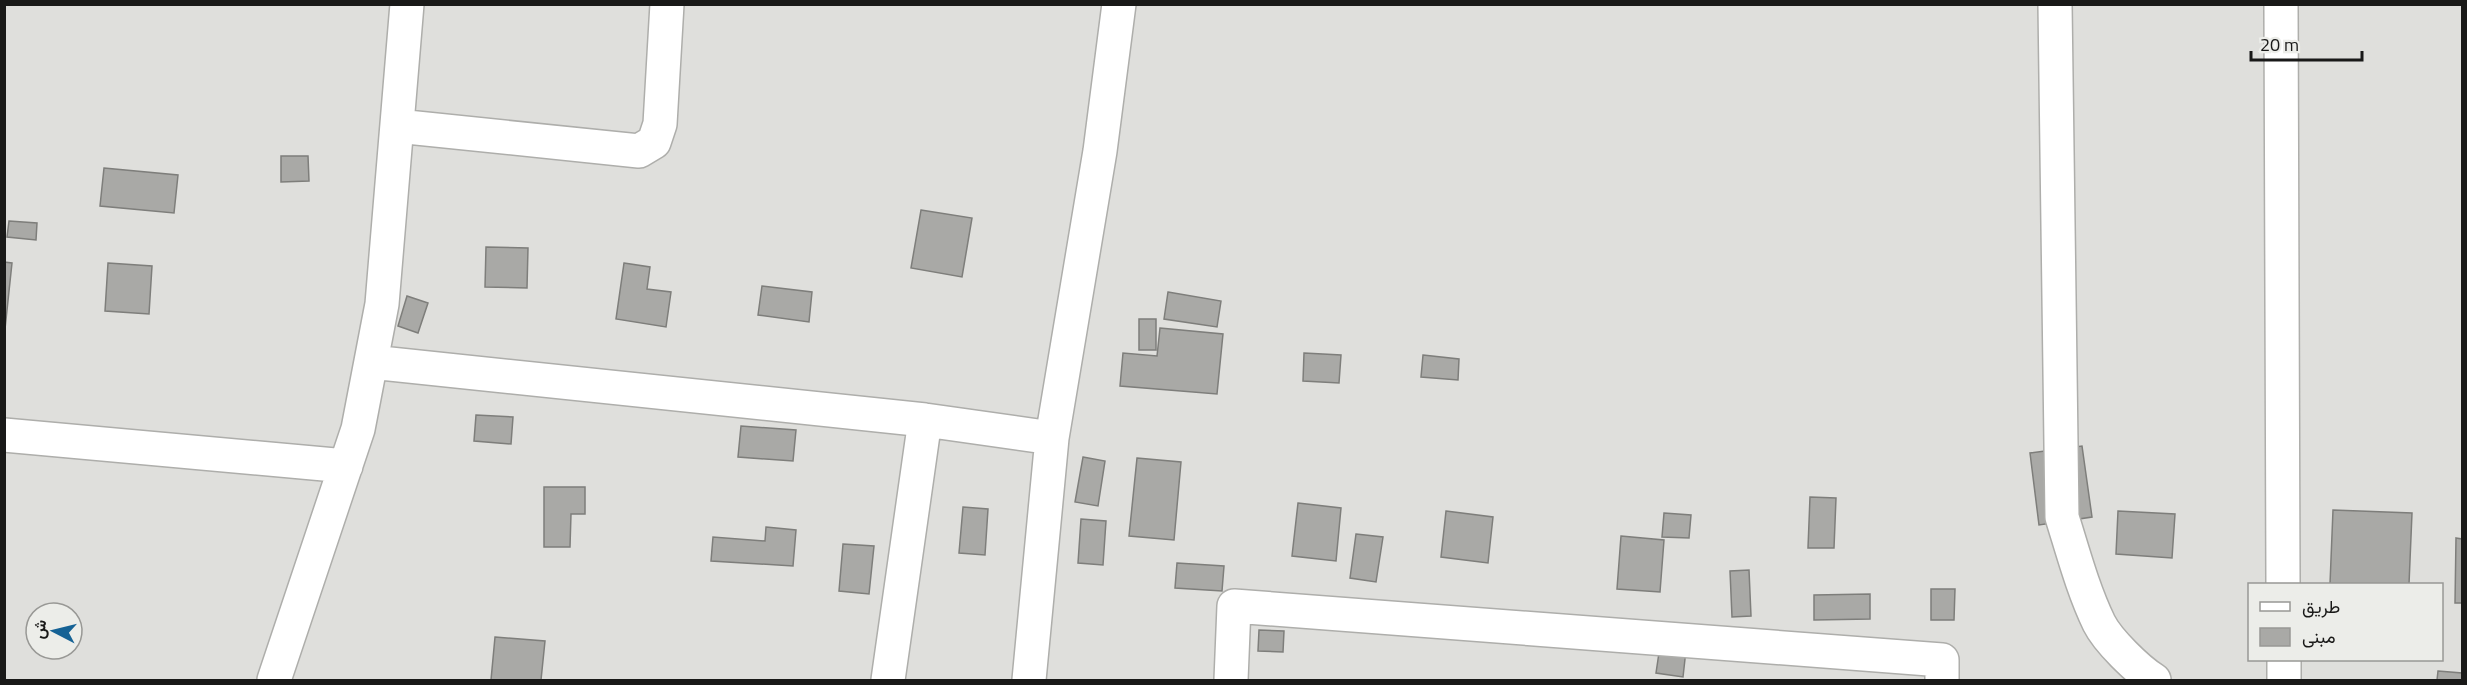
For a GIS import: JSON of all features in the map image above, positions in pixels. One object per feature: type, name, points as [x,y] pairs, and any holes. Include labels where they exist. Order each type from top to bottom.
[{"type":"street","points":[[274,681],[358,429],[382,304],[407,4]]},
{"type":"street","points":[[397,126],[639,151],[654,142],[660,124],[667,4]]},
{"type":"street","points":[[1029,681],[1052,438],[1100,151],[1119,4]]},
{"type":"street","points":[[2055,4],[2062,517],[2100,626],[2139,670],[2154,681]]},
{"type":"street","points":[[2281,4],[2283,583]]},
{"type":"street","points":[[371,362],[925,420],[1052,438]]},
{"type":"street","points":[[888,681],[925,420]]},
{"type":"street","points":[[4,435],[346,466]]},
{"type":"street","points":[[1231,681],[1234,606],[1942,660],[1942,681]]},
{"type":"street","points":[[2284,661],[2284,681]]},
{"type":"building","points":[[281,156],[308,156],[309,181],[281,182]]},
{"type":"building","points":[[104,168],[178,175],[174,213],[100,206]]},
{"type":"building","points":[[921,210],[972,218],[962,277],[911,268]]},
{"type":"building","points":[[9,221],[37,223],[36,240],[7,237]]},
{"type":"building","points":[[486,247],[528,248],[527,288],[485,287]]},
{"type":"building","points":[[4,262],[12,263],[5,329],[4,329]]},
{"type":"building","points":[[108,263],[152,266],[149,314],[105,311]]},
{"type":"building","points":[[624,263],[650,267],[647,289],[671,292],[666,327],[616,319]]},
{"type":"building","points":[[762,286],[812,292],[809,322],[758,315]]},
{"type":"building","points":[[1168,292],[1221,301],[1217,327],[1164,319]]},
{"type":"building","points":[[407,296],[428,303],[418,333],[398,326]]},
{"type":"building","points":[[1139,319],[1156,319],[1156,350],[1139,350]]},
{"type":"building","points":[[1160,328],[1223,334],[1217,394],[1120,386],[1123,353],[1157,356]]},
{"type":"building","points":[[1304,353],[1341,355],[1339,383],[1303,381]]},
{"type":"building","points":[[1423,355],[1459,359],[1458,380],[1421,377]]},
{"type":"building","points":[[476,415],[513,417],[511,444],[474,441]]},
{"type":"building","points":[[741,426],[796,430],[793,461],[738,457]]},
{"type":"building","points":[[2082,446],[2092,517],[2039,525],[2030,453]]},
{"type":"building","points":[[1083,457],[1105,461],[1098,506],[1075,502]]},
{"type":"building","points":[[1137,458],[1181,462],[1174,540],[1129,536]]},
{"type":"building","points":[[544,487],[585,487],[585,514],[571,514],[570,547],[544,547]]},
{"type":"building","points":[[1810,497],[1836,498],[1834,548],[1808,548]]},
{"type":"building","points":[[1298,503],[1341,508],[1336,561],[1292,556]]},
{"type":"building","points":[[963,507],[988,509],[985,555],[959,553]]},
{"type":"building","points":[[2333,510],[2412,513],[2409,583],[2330,583]]},
{"type":"building","points":[[1446,511],[1493,517],[1488,563],[1441,557]]},
{"type":"building","points":[[2118,511],[2175,514],[2172,558],[2116,554]]},
{"type":"building","points":[[1664,513],[1691,515],[1689,538],[1662,537]]},
{"type":"building","points":[[1081,519],[1106,521],[1103,565],[1078,563]]},
{"type":"building","points":[[766,527],[796,530],[793,566],[711,561],[713,537],[765,541]]},
{"type":"building","points":[[1356,534],[1383,537],[1376,582],[1350,578]]},
{"type":"building","points":[[1621,536],[1664,540],[1660,592],[1617,589]]},
{"type":"building","points":[[2456,538],[2462,539],[2462,603],[2455,603]]},
{"type":"building","points":[[843,544],[874,546],[869,594],[839,591]]},
{"type":"building","points":[[1177,563],[1224,566],[1222,591],[1175,588]]},
{"type":"building","points":[[1749,570],[1751,616],[1732,617],[1730,571]]},
{"type":"building","points":[[1931,589],[1955,589],[1954,620],[1931,620]]},
{"type":"building","points":[[1870,594],[1870,619],[1814,620],[1814,595]]},
{"type":"building","points":[[1259,630],[1284,631],[1283,652],[1258,651]]},
{"type":"building","points":[[495,637],[545,641],[541,680],[491,680]]},
{"type":"building","points":[[1660,646],[1686,650],[1683,677],[1656,673]]},
{"type":"building","points":[[2438,671],[2462,673],[2462,680],[2437,680]]}]
